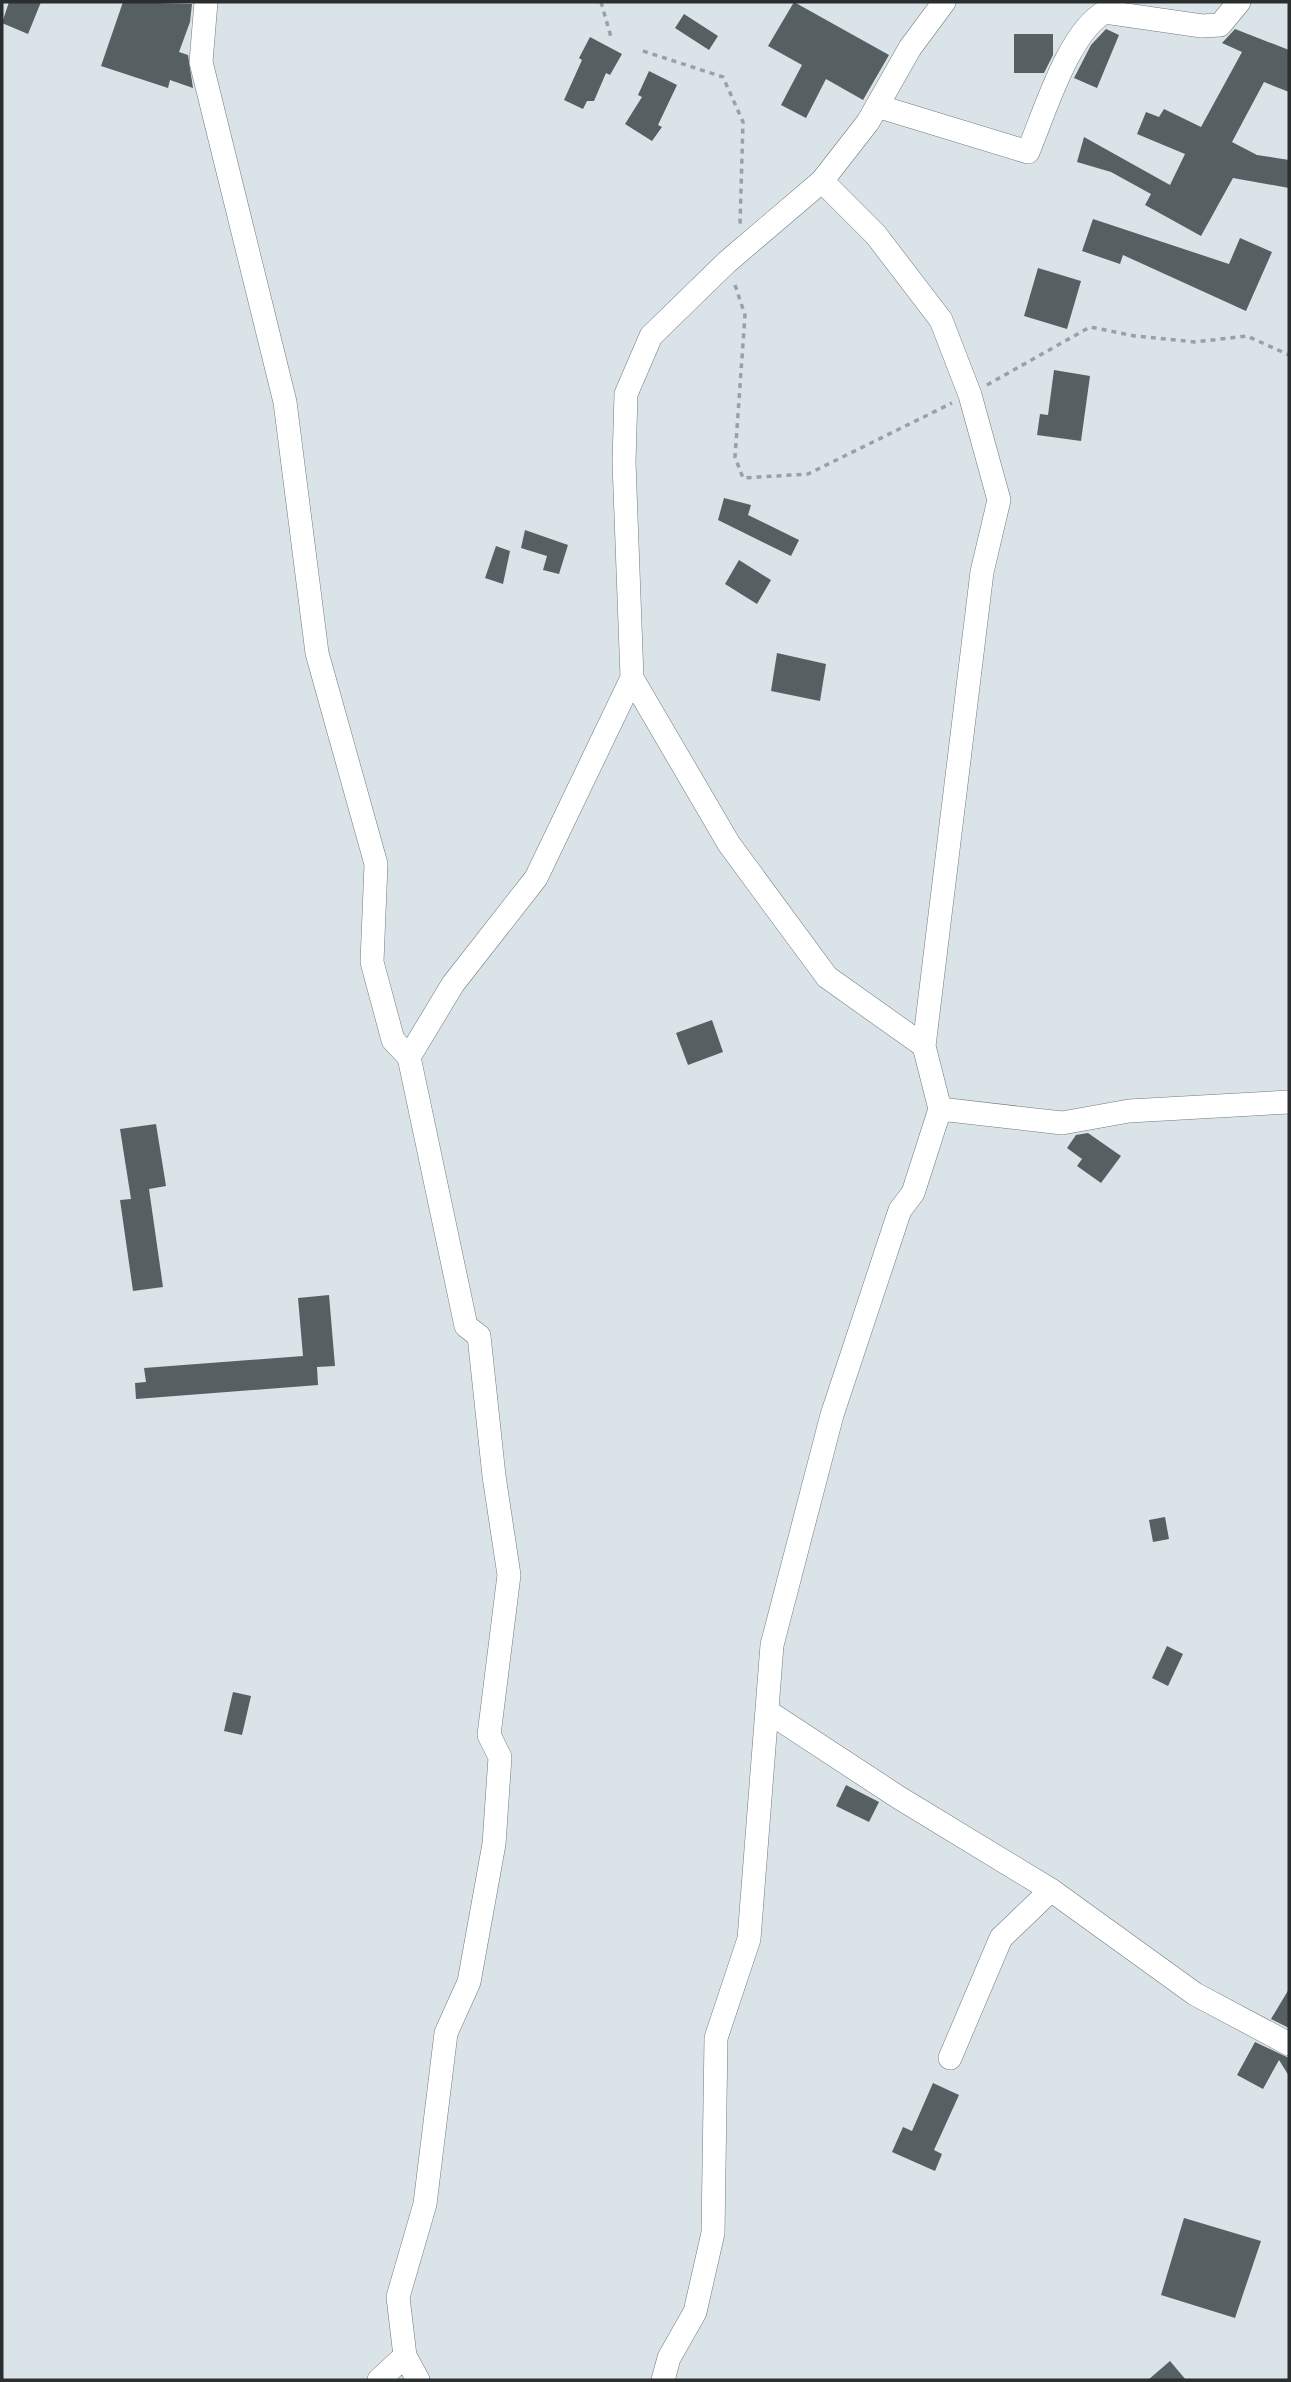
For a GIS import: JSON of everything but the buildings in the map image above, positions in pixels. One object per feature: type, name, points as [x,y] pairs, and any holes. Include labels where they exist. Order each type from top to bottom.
[{"type":"street","points":[[206,2],[201,62],[285,402],[317,653],[376,864],[372,962],[393,1040],[409,1057],[466,1326],[479,1336],[494,1476],[509,1575],[489,1735],[500,1757],[494,1844],[469,1983],[446,2033],[425,2204],[398,2298],[405,2356],[418,2380]]},
{"type":"street","points":[[409,1057],[453,984],[536,878],[632,678],[624,462],[626,394],[651,336],[727,262],[822,181],[877,106],[910,48],[944,2]]},
{"type":"street","points":[[877,106],[1028,152],[1077,36],[1092,19],[1105,12],[1202,26],[1220,25],[1239,2]]},
{"type":"street","points":[[663,2380],[668,2358],[695,2312],[713,2233],[716,2038],[750,1939],[772,1645],[832,1415],[900,1210],[913,1193],[940,1108],[924,1046],[982,572],[999,500],[970,395],[941,320],[876,235],[822,181]]},
{"type":"street","points":[[632,678],[729,844],[827,977],[924,1046]]},
{"type":"street","points":[[940,1108],[1062,1123],[1129,1111],[1289,1102]]},
{"type":"street","points":[[767,1711],[1051,1890],[1195,1994],[1289,2044]]},
{"type":"street","points":[[950,2058],[1001,1938],[1051,1890]]},
{"type":"street","points":[[379,2380],[405,2356]]},
{"type":"path","points":[[601,2],[611,37]]},
{"type":"path","points":[[643,51],[723,77],[743,122],[740,227]]},
{"type":"path","points":[[727,262],[745,315],[735,457],[743,478],[808,474],[970,395],[1090,327],[1135,336],[1195,342],[1247,335],[1289,355]]}]
